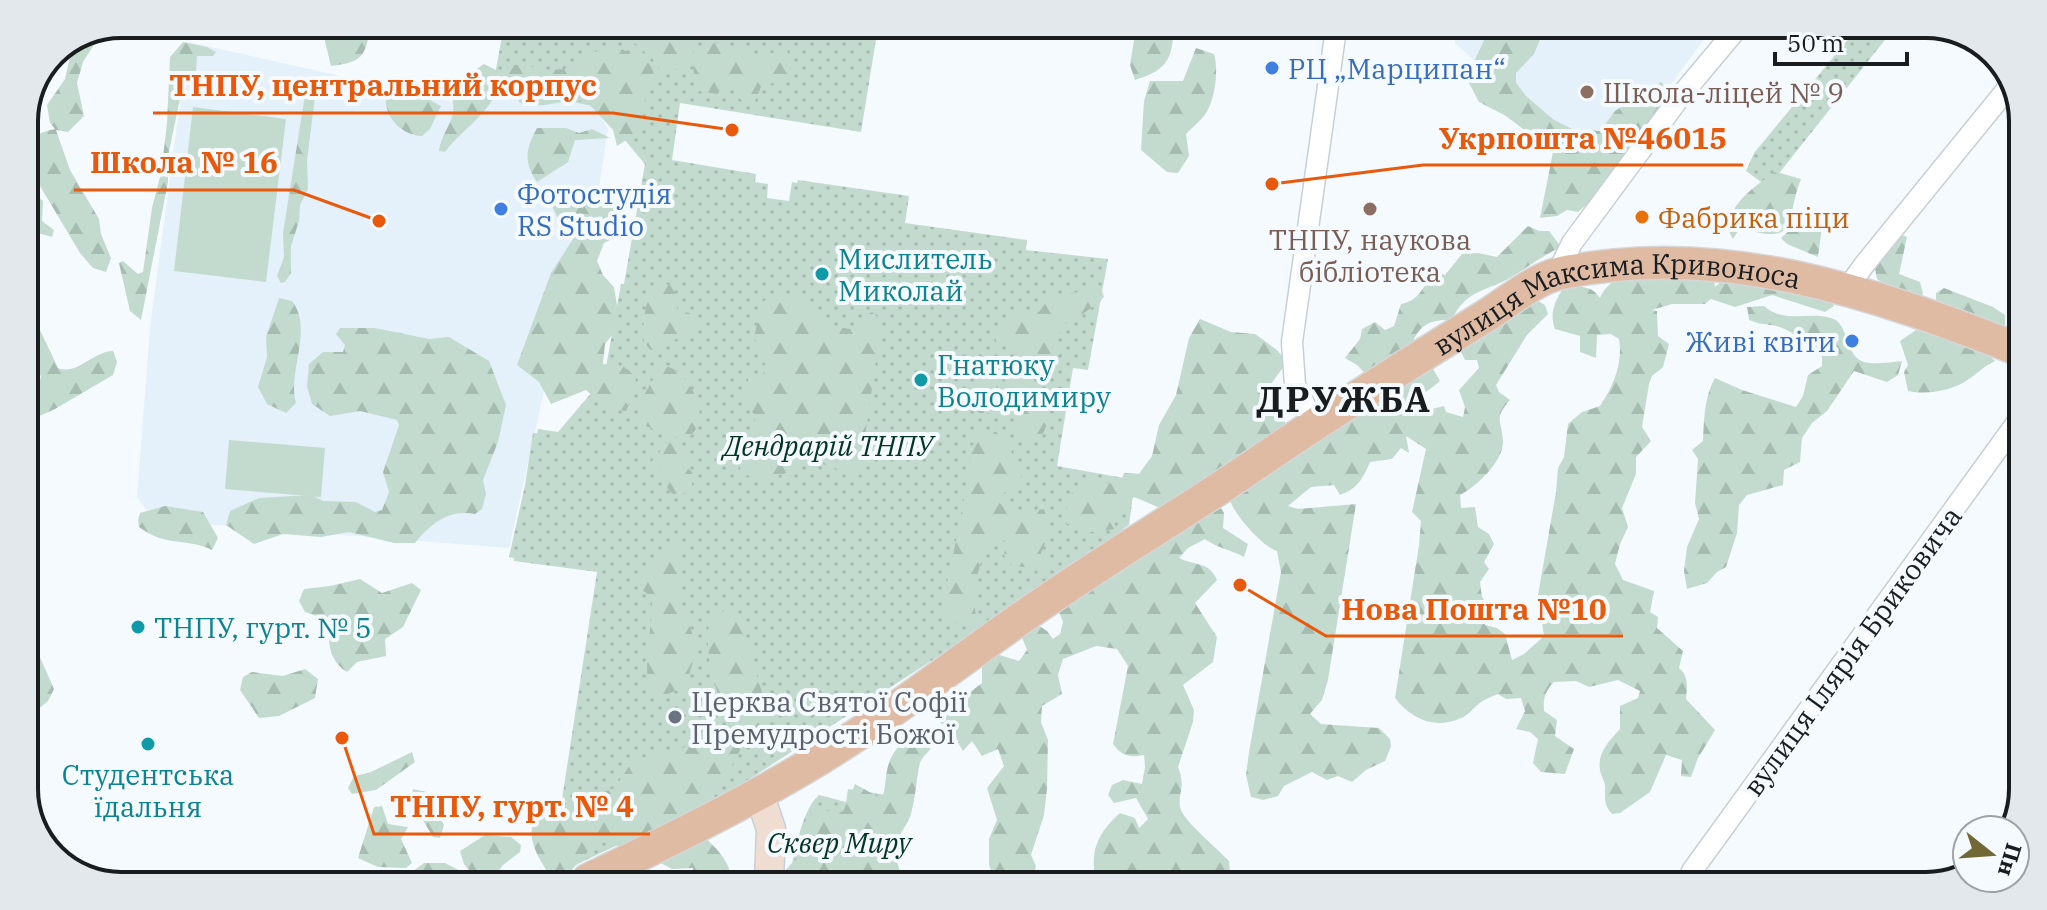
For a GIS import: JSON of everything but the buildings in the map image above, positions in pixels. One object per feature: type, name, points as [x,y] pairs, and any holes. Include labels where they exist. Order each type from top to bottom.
[{"type":"main road","name":"вулиця Максима Кривоноса","points":[[604,872],[759,793],[832,750],[1046,601],[1214,493],[1314,424],[1524,291],[1557,274],[1648,263],[1713,264],[1761,269],[1852,291],[2009,346]]},
{"type":"main road","points":[[759,793],[771,829],[769,872]]},
{"type":"street","points":[[1314,424],[1295,385],[1292,342],[1335,38]]},
{"type":"street","points":[[1557,274],[1572,243],[1683,93],[1729,38]]},
{"type":"street","points":[[1852,291],[1854,279],[1864,265],[2004,93]]},
{"type":"street","name":"вулиця Ілярія Бриковича","points":[[1692,872],[2009,433]]},
{"type":"shaded area","name":"Школа-ліцей № 9","points":[[1455,38],[1705,38],[1621,153],[1565,141],[1455,43]]},
{"type":"shaded area","points":[[188,42],[359,80],[358,89],[480,105],[485,72],[587,97],[608,128],[572,369],[544,391],[509,548],[154,520],[137,497],[150,328]]},
{"type":"green space","points":[[324,38],[368,38],[361,56],[331,66]]},
{"type":"green space","name":"Дендрарій ТНПУ","points":[[502,38],[876,38],[861,132],[680,103],[672,160],[756,174],[755,182],[768,184],[767,198],[789,201],[792,182],[797,183],[798,180],[909,196],[905,223],[1027,240],[1026,250],[1108,259],[1088,370],[1073,368],[1057,466],[1135,480],[1129,525],[1123,529],[1122,537],[728,793],[561,872],[551,872],[597,572],[514,561],[509,557],[533,433],[537,433],[538,429],[558,432],[604,378],[645,164],[597,107],[493,85]]},
{"type":"green space","points":[[687,38],[694,53],[680,68],[660,72],[657,63],[630,39]]},
{"type":"green space","points":[[1134,38],[1173,38],[1169,56],[1161,68],[1135,80],[1130,65]]},
{"type":"green space","points":[[1485,38],[1541,38],[1534,54],[1516,73],[1516,83],[1554,120],[1572,129],[1600,131],[1615,111],[1661,82],[1673,93],[1598,195],[1578,212],[1567,210],[1557,216],[1540,218],[1553,152],[1506,116],[1479,102],[1469,83],[1470,70]]},
{"type":"green space","points":[[1849,38],[1886,38],[1768,187],[1746,171],[1754,153]]},
{"type":"green space","points":[[96,42],[83,62],[77,83],[84,116],[68,132],[56,130],[70,170],[99,219],[101,234],[111,258],[106,272],[93,268],[80,253],[40,186],[38,135],[55,129],[50,123],[47,105],[65,79],[70,56]]},
{"type":"green space","points":[[183,42],[216,52],[213,56],[197,56],[196,73],[185,84],[181,94],[168,156],[168,182],[141,320],[130,311],[119,263],[123,261],[138,274],[143,272],[152,208],[161,173],[170,57]]},
{"type":"green space","points":[[712,42],[737,47],[752,55],[765,56],[785,48],[790,60],[789,71],[785,79],[761,87],[754,103],[741,100],[733,88],[725,86],[717,94],[699,91],[694,73],[696,57],[701,45]]},
{"type":"green space","points":[[616,46],[652,65],[655,81],[639,112],[637,133],[617,146],[613,130],[586,101],[538,106],[520,103],[505,77],[506,66],[523,64],[542,70],[568,69],[577,57]]},
{"type":"green space","points":[[1196,48],[1214,54],[1213,95],[1204,116],[1186,134],[1189,156],[1178,173],[1167,172],[1141,150],[1144,101],[1150,81],[1183,81]]},
{"type":"green space","points":[[484,64],[500,72],[494,96],[480,116],[445,152],[439,151],[453,113],[454,87],[467,86],[476,69]]},
{"type":"green space","points":[[308,76],[317,81],[307,160],[308,189],[300,205],[299,221],[291,246],[291,273],[281,283],[277,276],[284,257],[283,233]]},
{"type":"green space","points":[[403,86],[441,106],[430,129],[422,136],[405,131],[388,112],[386,96],[389,87]]},
{"type":"green space","points":[[193,107],[286,119],[266,282],[174,271]]},
{"type":"green space","points":[[537,128],[566,128],[579,133],[592,129],[610,138],[575,140],[568,162],[537,182],[528,155]]},
{"type":"green space","points":[[1776,172],[1801,179],[1787,226],[1782,232],[1773,234],[1740,228],[1733,239],[1729,220],[1734,210],[1749,191]]},
{"type":"green space","points":[[605,185],[629,216],[626,232],[604,243],[597,261],[603,275],[614,287],[618,311],[616,330],[605,344],[603,364],[623,366],[636,377],[634,394],[626,411],[606,408],[586,390],[551,404],[539,382],[517,365],[551,273],[573,239],[562,227],[552,206],[556,192],[588,202],[602,198]]},
{"type":"green space","points":[[38,197],[43,201],[42,221],[54,230],[52,237],[38,233]]},
{"type":"green space","points":[[1815,224],[1822,227],[1818,257],[1787,244],[1781,238],[1790,230]]},
{"type":"green space","points":[[1528,226],[1549,231],[1561,247],[1504,281],[1471,296],[1452,320],[1438,321],[1421,328],[1412,346],[1370,371],[1365,373],[1345,358],[1360,339],[1362,329],[1375,322],[1385,330],[1394,326],[1401,304],[1417,296],[1436,271],[1445,275],[1462,254],[1497,257]]},
{"type":"green space","points":[[1902,235],[1907,237],[1899,274],[1920,282],[1923,294],[1917,298],[1896,292],[1877,279],[1874,264],[1879,254]]},
{"type":"green space","points":[[1723,273],[1830,300],[1834,306],[1825,312],[1772,295],[1735,307],[1711,299],[1705,304],[1672,304],[1652,310],[1657,311],[1658,336],[1669,344],[1663,367],[1652,376],[1649,384],[1642,427],[1651,441],[1636,457],[1636,474],[1622,508],[1628,527],[1615,564],[1623,580],[1654,591],[1650,612],[1658,617],[1657,628],[1683,651],[1679,668],[1686,678],[1686,699],[1715,730],[1698,758],[1691,777],[1681,776],[1682,760],[1666,755],[1650,792],[1620,813],[1612,814],[1609,811],[1600,758],[1620,729],[1620,706],[1638,698],[1640,691],[1618,680],[1589,687],[1576,681],[1554,682],[1547,692],[1544,711],[1557,720],[1555,736],[1574,749],[1565,774],[1541,772],[1533,763],[1538,739],[1530,732],[1516,729],[1525,711],[1521,698],[1506,699],[1498,694],[1481,702],[1464,717],[1442,723],[1416,717],[1395,698],[1419,545],[1421,521],[1412,512],[1426,449],[1406,436],[1409,453],[1401,448],[1392,459],[1370,462],[1351,490],[1340,495],[1334,485],[1311,487],[1288,506],[1298,509],[1356,504],[1328,680],[1322,700],[1310,714],[1321,724],[1379,728],[1390,739],[1391,746],[1385,761],[1366,770],[1352,782],[1338,776],[1327,780],[1312,772],[1284,786],[1278,796],[1263,800],[1251,797],[1246,775],[1249,752],[1281,572],[1277,551],[1248,528],[1229,497],[1432,367],[1440,381],[1415,400],[1404,416],[1444,406],[1446,412],[1463,417],[1465,407],[1459,390],[1479,368],[1477,360],[1465,360],[1460,350],[1530,302],[1538,301],[1545,305],[1548,314],[1527,335],[1496,385],[1499,392],[1510,400],[1500,416],[1503,441],[1499,457],[1481,480],[1460,495],[1461,508],[1475,507],[1478,527],[1489,534],[1494,544],[1484,562],[1489,569],[1480,582],[1482,597],[1490,610],[1481,616],[1485,625],[1505,634],[1512,660],[1544,636],[1538,595],[1568,424],[1582,412],[1600,406],[1613,382],[1620,357],[1619,339],[1611,334],[1597,335],[1596,358],[1580,352],[1580,336],[1555,329],[1553,313],[1560,293],[1563,288],[1584,287],[1593,290],[1600,298],[1614,281],[1635,276],[1714,280],[1715,287],[1722,281]]},
{"type":"green space","points":[[660,283],[670,285],[675,293],[677,309],[689,313],[697,325],[690,333],[651,350],[644,343],[645,314],[651,286]]},
{"type":"green space","points":[[1100,286],[1104,297],[1062,325],[1058,356],[1030,382],[1045,408],[1047,421],[1042,435],[1029,441],[1016,426],[1013,414],[1017,395],[1004,379],[1012,366],[1021,364],[1023,358],[1016,345],[996,341],[995,330],[1023,312],[1039,312],[1047,301],[1058,294],[1066,295]]},
{"type":"green space","points":[[1944,288],[1993,307],[2005,315],[2005,328],[1936,302],[1936,293]]},
{"type":"green space","points":[[778,296],[795,297],[824,320],[840,327],[852,329],[859,319],[872,312],[882,321],[859,476],[848,483],[844,471],[810,460],[774,477],[764,478],[747,475],[736,461],[735,451],[740,439],[757,432],[754,414],[745,404],[749,374],[763,375],[765,364],[754,337],[763,301]]},
{"type":"green space","points":[[279,298],[292,301],[301,324],[294,391],[296,403],[286,413],[267,404],[258,387],[267,357],[266,337]]},
{"type":"green space","points":[[1764,306],[1788,316],[1823,316],[1837,321],[1853,353],[1864,362],[1902,361],[1898,375],[1887,382],[1854,371],[1827,411],[1812,423],[1802,438],[1800,462],[1784,470],[1783,485],[1747,495],[1739,505],[1737,533],[1726,567],[1707,583],[1687,589],[1684,571],[1687,547],[1699,519],[1695,503],[1698,459],[1692,450],[1703,441],[1707,401],[1715,378],[1796,407],[1803,396],[1808,375],[1822,366],[1822,357],[1795,335],[1776,326],[1749,320],[1747,307]]},
{"type":"green space","points":[[1200,319],[1231,332],[1255,334],[1277,350],[1287,362],[1265,392],[1277,405],[1289,431],[1170,512],[1134,497],[1114,515],[1115,529],[1091,532],[1062,522],[1072,492],[1091,474],[1107,483],[1121,481],[1124,473],[1139,474],[1152,456],[1159,425],[1176,395],[1189,338]]},
{"type":"green space","points":[[38,326],[58,368],[72,369],[113,351],[117,362],[113,375],[38,417],[41,376],[38,373]]},
{"type":"green space","points":[[340,328],[375,328],[429,339],[449,337],[489,361],[506,405],[498,442],[483,480],[486,494],[482,509],[475,514],[457,514],[441,519],[415,543],[394,543],[349,532],[321,537],[283,534],[254,544],[226,525],[230,511],[259,498],[311,495],[324,501],[356,502],[375,512],[382,510],[389,492],[383,472],[399,425],[397,420],[360,411],[330,416],[312,404],[307,386],[309,364],[323,352],[343,352],[345,345],[336,334]]},
{"type":"green space","points":[[1916,330],[1984,350],[1995,361],[1969,379],[1947,389],[1908,391],[1904,372],[1908,365],[1900,341]]},
{"type":"green space","points":[[662,366],[680,373],[698,403],[698,425],[692,434],[681,439],[637,423],[642,400]]},
{"type":"green space","points":[[989,368],[993,368],[996,379],[994,402],[991,413],[979,413],[972,400],[972,388]]},
{"type":"green space","points":[[976,429],[997,432],[998,437],[1005,436],[1009,440],[1014,463],[1024,470],[1018,485],[999,496],[998,502],[1015,510],[1044,509],[1051,529],[1041,553],[1048,567],[1041,575],[1034,568],[1012,566],[1004,555],[1006,541],[992,539],[976,582],[978,628],[962,626],[944,617],[945,593]]},
{"type":"green space","points":[[229,440],[325,448],[321,497],[225,489]]},
{"type":"green space","points":[[669,441],[687,451],[685,466],[692,472],[692,486],[685,493],[673,494],[669,491],[662,472],[652,461]]},
{"type":"green space","points":[[1219,505],[1224,513],[1223,528],[1248,544],[1244,557],[1205,539],[1188,548],[1179,558],[1206,567],[1217,580],[1195,603],[1217,637],[1213,662],[1183,685],[1194,710],[1178,767],[1182,780],[1181,810],[1229,861],[1230,872],[1095,872],[1097,844],[1120,813],[1135,818],[1139,828],[1148,819],[1136,798],[1114,803],[1108,795],[1112,785],[1123,780],[1142,784],[1145,767],[1144,755],[1126,755],[1113,744],[1128,666],[1117,649],[1096,646],[1063,659],[1058,675],[1062,694],[1042,706],[1041,722],[1048,740],[1047,789],[1044,815],[1031,855],[1036,866],[1034,872],[992,872],[989,839],[997,820],[987,788],[1004,766],[998,749],[982,756],[972,741],[963,751],[955,728],[940,723],[961,699],[982,683],[982,665],[990,652],[1019,661],[1027,650],[1021,635],[1038,625],[1053,639],[1060,634],[1063,622],[1056,605]]},
{"type":"green space","points":[[165,506],[203,512],[218,538],[212,550],[159,538],[139,527],[140,513]]},
{"type":"green space","points":[[671,542],[685,549],[679,560],[682,580],[678,593],[693,636],[695,656],[685,687],[660,697],[650,690],[648,679],[652,598],[638,586],[636,574],[654,562],[664,545]]},
{"type":"green space","points":[[360,579],[382,593],[412,583],[421,590],[403,627],[385,639],[386,656],[357,662],[347,672],[336,662],[330,650],[331,621],[305,612],[299,601],[304,589]]},
{"type":"green space","points":[[726,609],[735,613],[741,621],[765,703],[773,710],[776,720],[748,731],[733,727],[721,703],[710,663],[709,623]]},
{"type":"green space","points":[[38,653],[54,689],[48,701],[38,709]]},
{"type":"green space","points":[[305,669],[318,679],[315,698],[279,716],[259,718],[240,690],[243,677],[252,672],[283,676]]},
{"type":"green space","points":[[721,725],[742,738],[743,744],[727,776],[692,815],[632,849],[597,841],[570,872],[547,872],[532,840],[531,832],[537,815],[615,788],[633,760],[686,747]]},
{"type":"green space","points":[[922,727],[931,728],[931,748],[919,767],[910,817],[896,845],[900,872],[785,872],[796,860],[811,853],[837,853],[841,848],[838,842],[818,837],[811,830],[811,810],[843,812],[855,784],[882,799],[888,766],[893,754]]},
{"type":"green space","points":[[412,752],[415,762],[376,790],[352,794],[348,788],[354,776],[369,773]]},
{"type":"green space","points":[[413,789],[426,792],[444,825],[440,838],[433,837],[412,802]]},
{"type":"green space","name":"Сквер Миру","points":[[848,789],[887,795],[877,872],[790,872],[799,835],[813,802],[819,795],[846,802]]},
{"type":"green space","points":[[382,806],[388,824],[408,827],[401,839],[412,863],[406,868],[378,867],[358,858],[374,807]]},
{"type":"green space","points":[[485,835],[511,837],[521,845],[520,852],[498,872],[470,872],[460,851]]},
{"type":"green space","points":[[704,836],[726,862],[729,872],[672,869],[657,861]]},
{"type":"green space","points":[[424,863],[445,863],[462,872],[412,872]]},
{"type":"place","name":"РЦ „Марципан“","points":[[1272,68]]},
{"type":"place","name":"Школа-ліцей № 9","points":[[1587,92]]},
{"type":"place","name":"ТНПУ, центральний корпус","points":[[732,130]]},
{"type":"place","name":"Укрпошта №46015","points":[[1272,184]]},
{"type":"place","name":"Фотостудія RS Studio","points":[[501,209]]},
{"type":"place","name":"ТНПУ, наукова бібліотека","points":[[1370,209]]},
{"type":"place","name":"Фабрика піци","points":[[1642,217]]},
{"type":"place","name":"Школа № 16","points":[[379,221]]},
{"type":"place","name":"Мислитель Миколай","points":[[822,274]]},
{"type":"place","name":"Живі квіти","points":[[1852,341]]},
{"type":"place","name":"Гнатюку Володимиру","points":[[921,380]]},
{"type":"place","name":"Нова Пошта №10","points":[[1240,585]]},
{"type":"place","name":"ТНПУ, гурт. № 5","points":[[138,627]]},
{"type":"place","name":"Церква Святої Софії Премудрості Божої","points":[[675,717]]},
{"type":"place","name":"ТНПУ, гурт. № 4","points":[[342,738]]},
{"type":"place","name":"Студентська їдальня","points":[[148,744]]},
{"type":"district","name":"ДРУЖБА","points":[[1344,398]]}]
